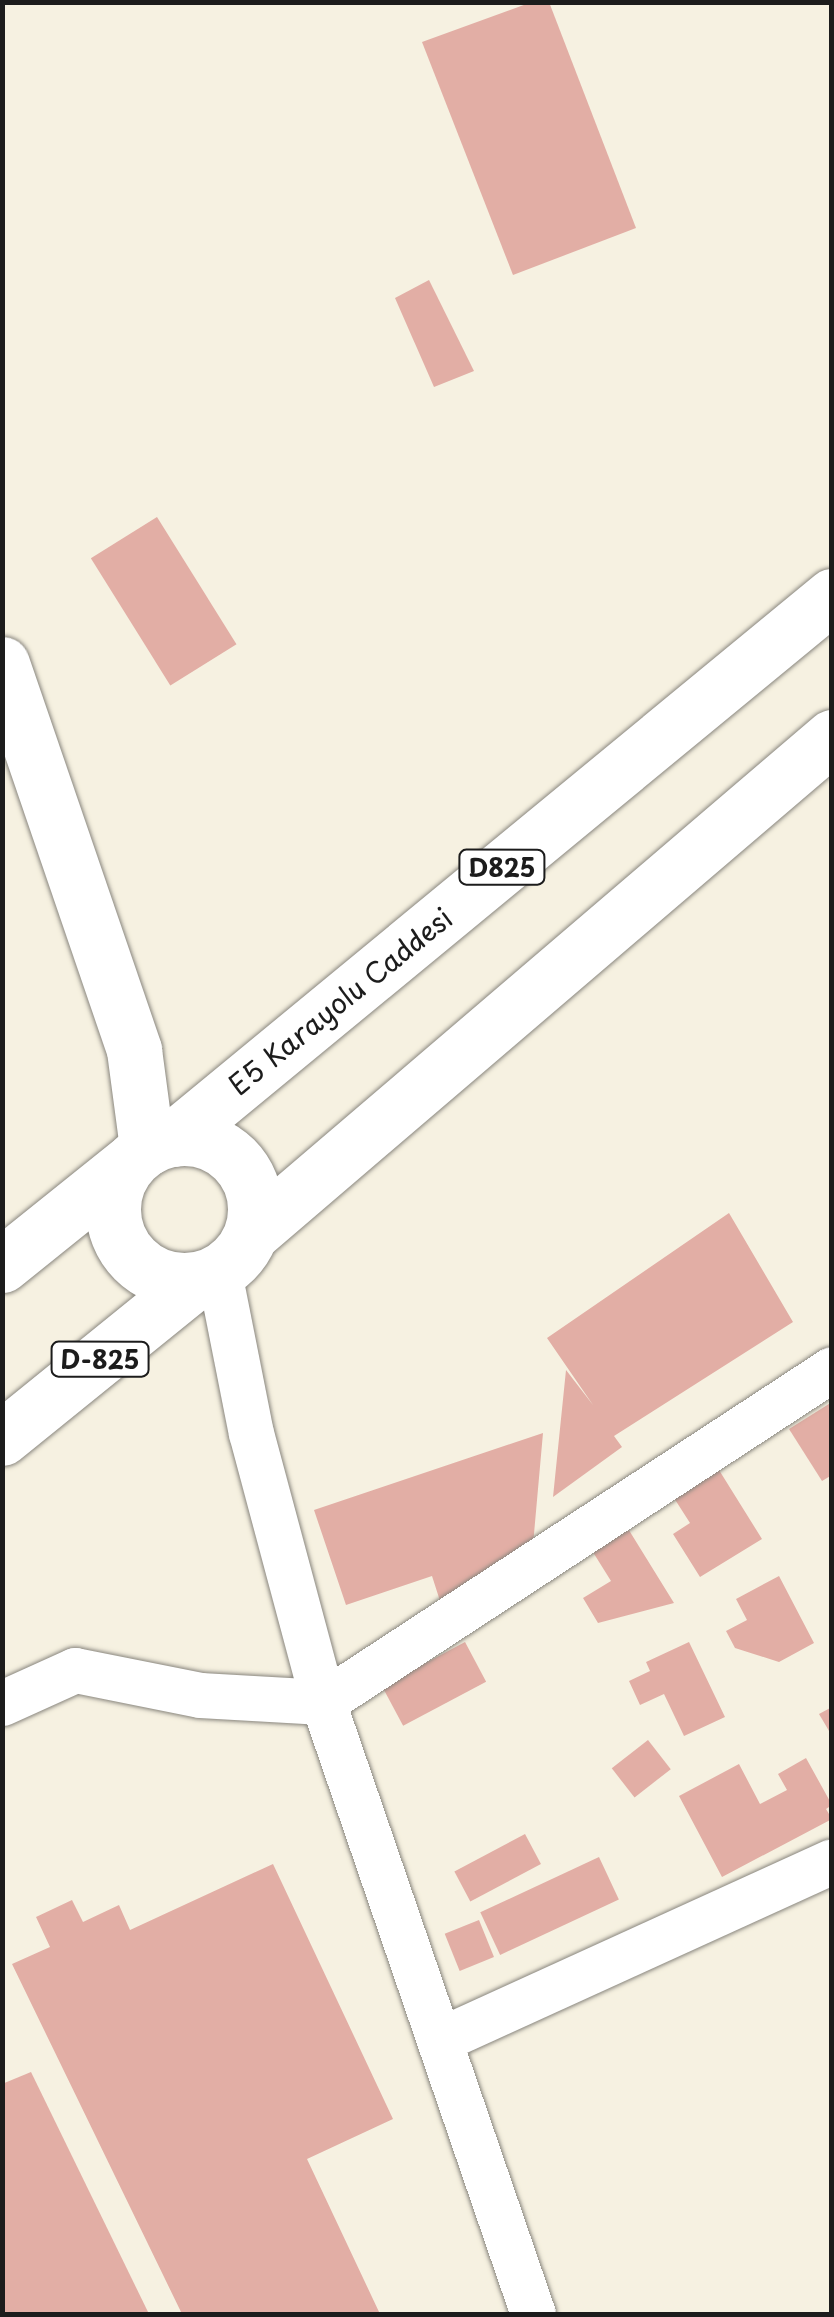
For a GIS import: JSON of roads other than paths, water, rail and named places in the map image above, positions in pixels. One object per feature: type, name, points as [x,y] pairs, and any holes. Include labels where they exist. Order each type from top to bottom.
[{"type":"main road","name":"E5 Karayolu Caddesi","points":[[2,1265],[150,1150],[832,596]]},
{"type":"main road","points":[[2,664],[134,1050],[150,1150]]},
{"type":"main road","points":[[223,1261],[251,1185],[238,1164],[197,1139],[150,1150],[113,1203],[122,1245],[154,1274],[223,1261],[832,737]]},
{"type":"main road","name":"D-825","points":[[2,1438],[223,1261]]},
{"type":"street","points":[[223,1261],[250,1433],[323,1702],[444,2040],[533,2314]]},
{"type":"street","points":[[2,1704],[75,1670],[200,1695],[323,1702],[832,1369]]},
{"type":"street","points":[[444,2040],[832,1861]]}]
